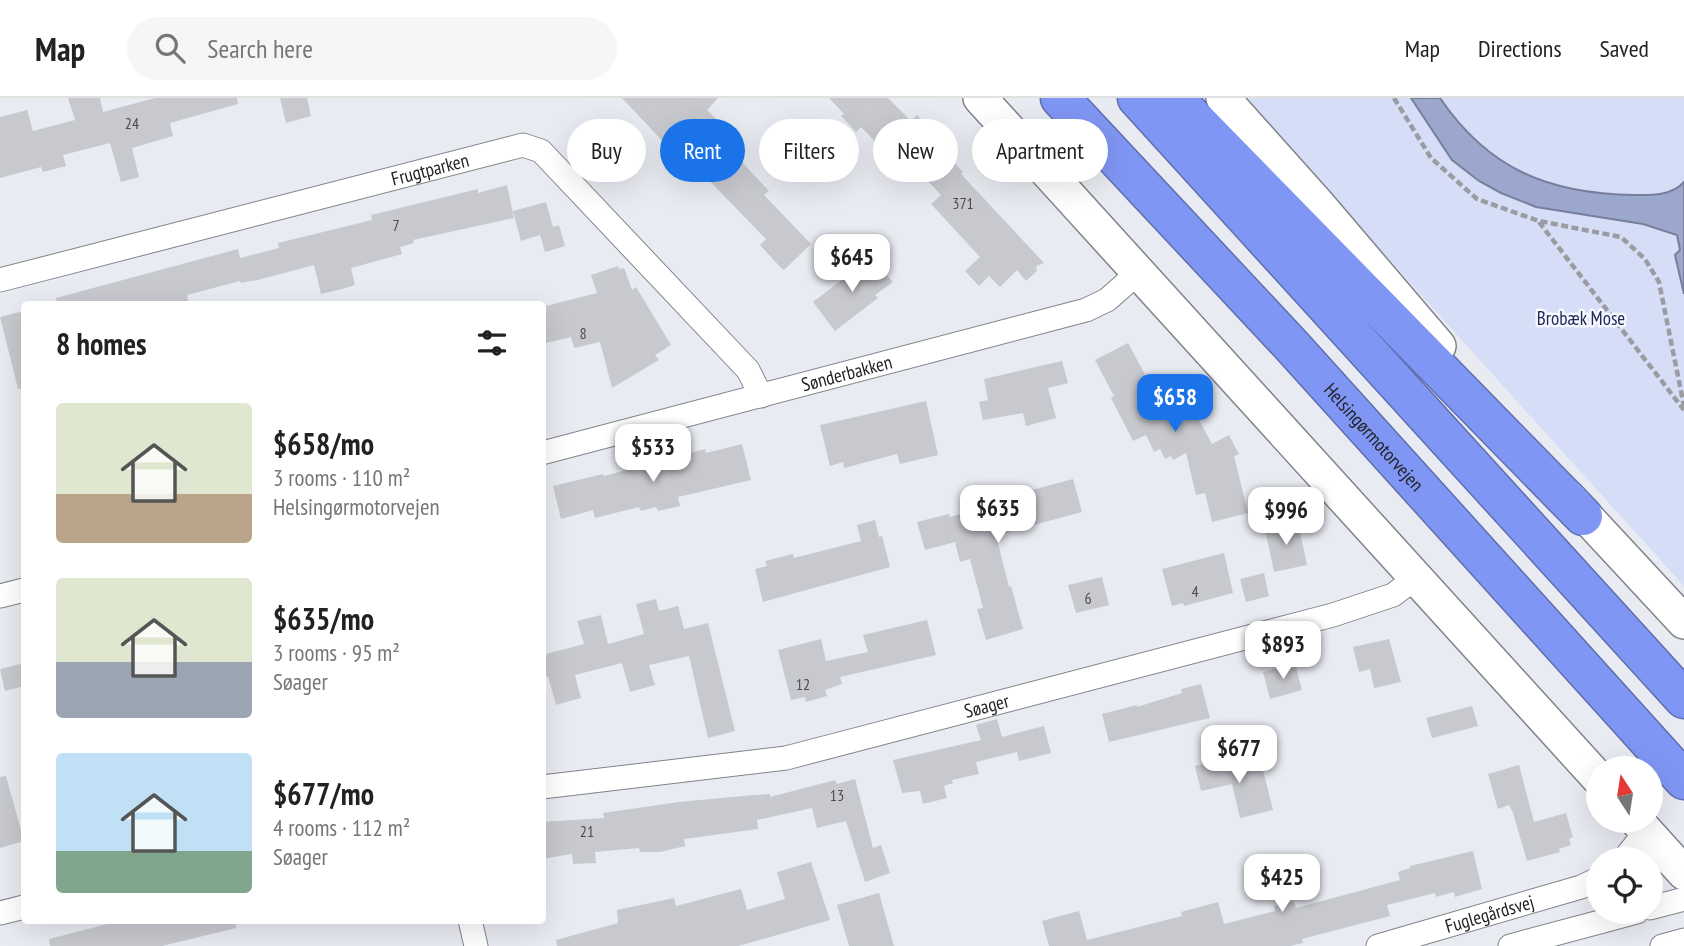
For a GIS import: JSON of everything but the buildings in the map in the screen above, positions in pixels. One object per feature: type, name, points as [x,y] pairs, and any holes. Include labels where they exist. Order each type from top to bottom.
[{"type":"highway","name":"Helsingørmotorvejen","points":[[1060,98],[1291,345],[1684,780]]},
{"type":"highway","points":[[1137,98],[1684,699]]},
{"type":"highway","points":[[1174,98],[1583,516]]},
{"type":"street","points":[[980,98],[1586,765]]},
{"type":"street","points":[[1223,98],[1317,203],[1583,516],[1684,622]]},
{"type":"street","name":"Frugtparken","points":[[0,280],[523,145],[541,151],[748,370],[761,396]]},
{"type":"street","name":"Sønderbakken","points":[[546,452],[1086,310],[1107,300],[1139,271]]},
{"type":"street","name":"Søager","points":[[546,787],[786,758],[1333,615],[1393,595],[1417,577]]},
{"type":"street","points":[[0,596],[21,591]]},
{"type":"street","points":[[1647,833],[1684,873]]},
{"type":"street","name":"Fuglegårdsvej","points":[[1378,946],[1586,885]]},
{"type":"street","points":[[1663,905],[1684,899]]},
{"type":"street","points":[[0,913],[21,908]]},
{"type":"street","points":[[471,924],[477,946]]},
{"type":"street","name":"Fuglegårdsvej","points":[[1510,946],[1592,924]]},
{"type":"street","points":[[1662,946],[1684,940]]},
{"type":"path","points":[[1394,98],[1431,158],[1477,198],[1539,221],[1621,237],[1645,259],[1659,282],[1684,408]]},
{"type":"path","points":[[1539,221],[1684,408]]},
{"type":"green space","name":"Brobæk Mose","points":[[1243,98],[1411,98],[1452,160],[1479,181],[1501,193],[1536,207],[1644,224],[1677,235],[1680,250],[1675,255],[1684,294],[1684,586]]},
{"type":"green space","points":[[1440,98],[1684,98],[1684,182],[1674,190],[1654,195],[1604,193],[1548,183],[1500,160],[1459,123]]},
{"type":"shaded area","points":[[1411,98],[1440,98],[1459,123],[1500,160],[1548,183],[1603,193],[1654,195],[1674,190],[1684,182],[1684,294],[1675,255],[1680,250],[1677,235],[1643,224],[1536,207],[1501,193],[1479,181],[1452,160]]}]
